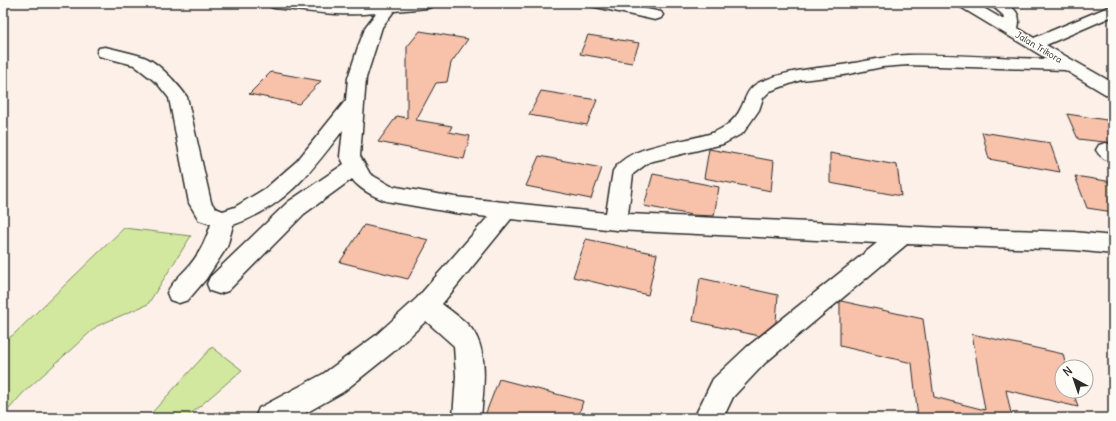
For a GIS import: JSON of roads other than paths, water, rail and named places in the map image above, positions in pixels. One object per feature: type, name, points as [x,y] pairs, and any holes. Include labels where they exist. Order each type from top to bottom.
[{"type":"street","points":[[274,3],[318,8],[363,10],[428,3]]},
{"type":"street","points":[[596,3],[655,15]]},
{"type":"street","name":"Jalan Trikora","points":[[964,3],[1113,91]]},
{"type":"street","points":[[997,3],[1010,13],[1012,20],[1010,30]]},
{"type":"street","points":[[390,6],[374,26],[357,78],[350,156],[363,179],[386,193],[455,205],[616,222],[1113,245]]},
{"type":"street","points":[[1033,44],[1088,22],[1113,10]]},
{"type":"street","points":[[105,52],[140,61],[163,79],[178,97],[200,203],[207,214],[223,220],[243,213],[274,194],[304,166],[354,102]]},
{"type":"street","points":[[616,222],[623,171],[642,157],[716,139],[736,129],[750,110],[754,96],[764,87],[798,75],[844,70],[861,65],[882,62],[908,60],[1070,65]]},
{"type":"street","points":[[219,284],[296,208],[356,166]]},
{"type":"street","points":[[269,418],[333,383],[384,344],[426,306],[506,210]]},
{"type":"street","points":[[179,293],[198,272],[214,247],[223,220]]},
{"type":"street","points":[[708,418],[723,388],[756,355],[902,236]]},
{"type":"street","points":[[426,306],[462,337],[468,347],[469,362],[467,418]]}]
